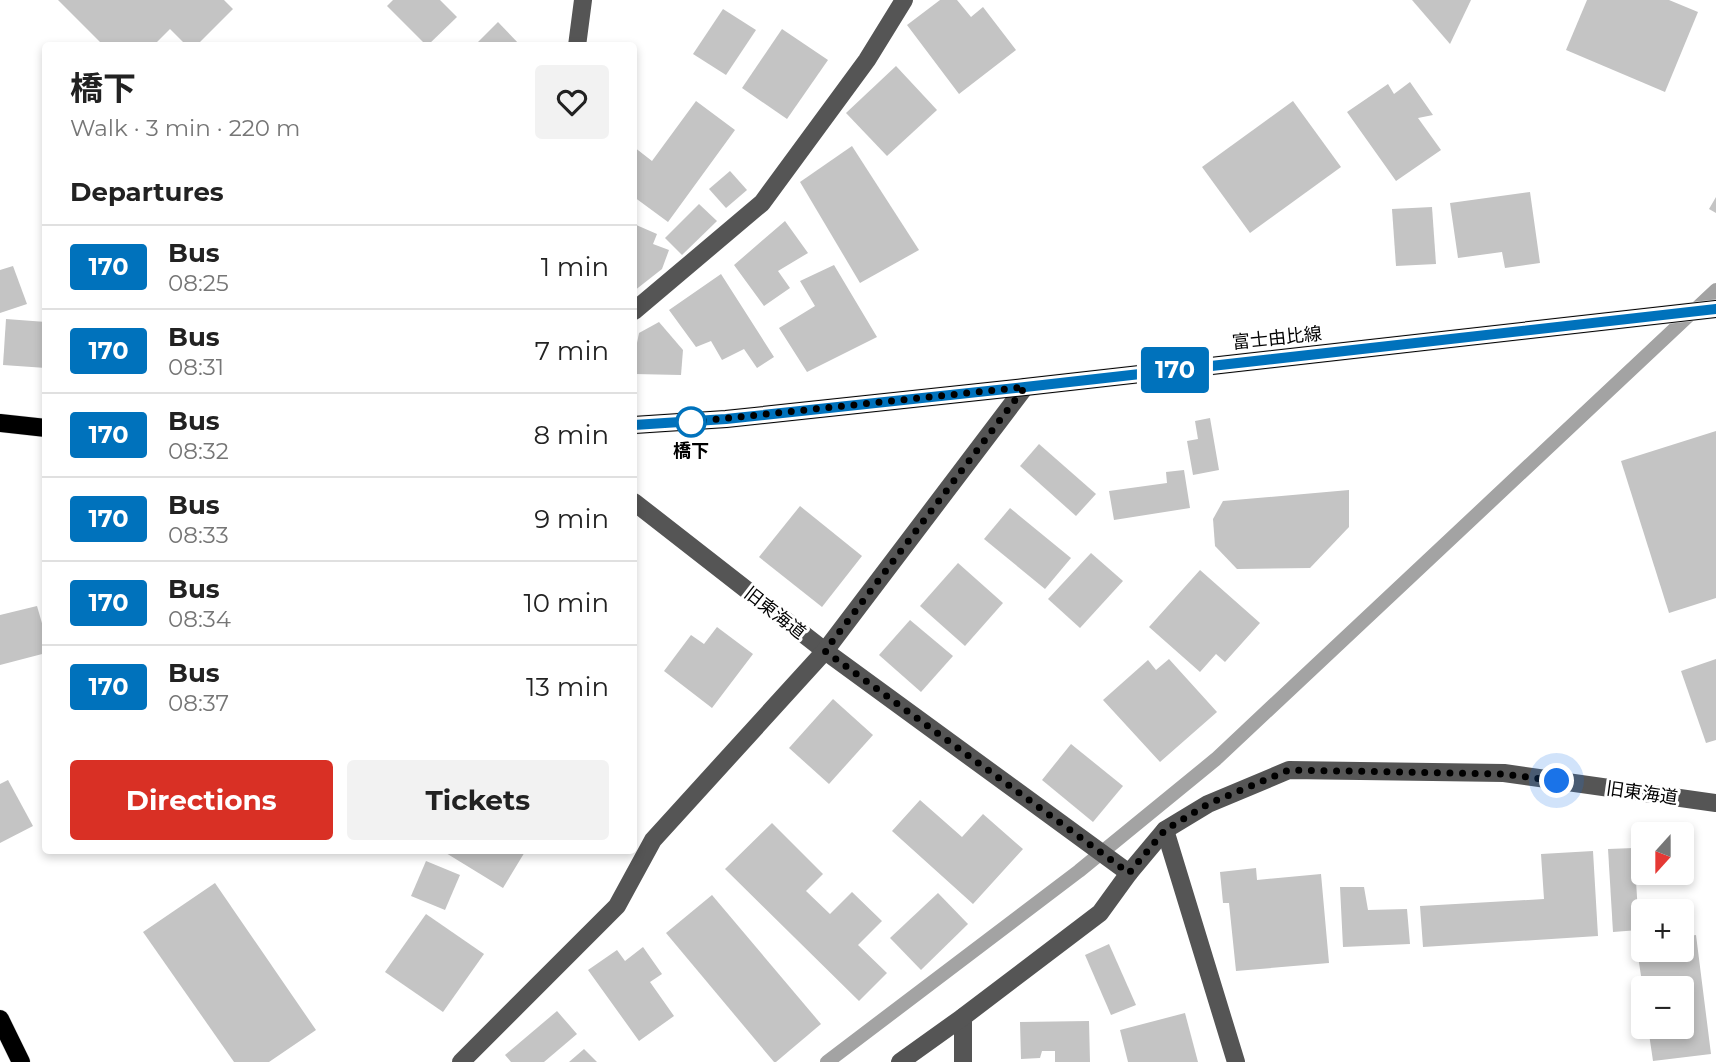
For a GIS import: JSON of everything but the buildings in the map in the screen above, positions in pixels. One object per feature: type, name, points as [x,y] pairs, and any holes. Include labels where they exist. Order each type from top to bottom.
[{"type":"main road","name":"富士由比線","points":[[637,425],[726,419],[1025,387],[1716,309]]},
{"type":"main road","points":[[1,420],[42,427]]},
{"type":"main road","points":[[0,1019],[21,1062]]},
{"type":"street","points":[[578,42],[583,0]]},
{"type":"street","points":[[637,308],[762,203],[867,60],[904,0]]},
{"type":"street","points":[[461,1062],[617,906],[653,840],[825,651],[1025,387]]},
{"type":"street","name":"旧東海道","points":[[637,504],[825,651],[1129,873],[1165,830],[1208,804],[1289,770],[1504,774],[1716,803]]},
{"type":"street","points":[[1165,830],[1237,1062]]},
{"type":"street","points":[[900,1062],[1100,913],[1129,873]]},
{"type":"street","points":[[963,1017],[963,1062]]},
{"type":"waterway","points":[[827,1062],[1079,871],[1216,759],[1716,290]]},
{"type":"bus line","name":"170","points":[[637,425],[726,419],[1025,387],[1716,309]]},
{"type":"place","name":"橋下","points":[[691,422]]},
{"type":"route","points":[[691,422],[1025,387],[825,651],[1129,873],[1165,830],[1208,804],[1289,770],[1504,774],[1557,781]]}]
